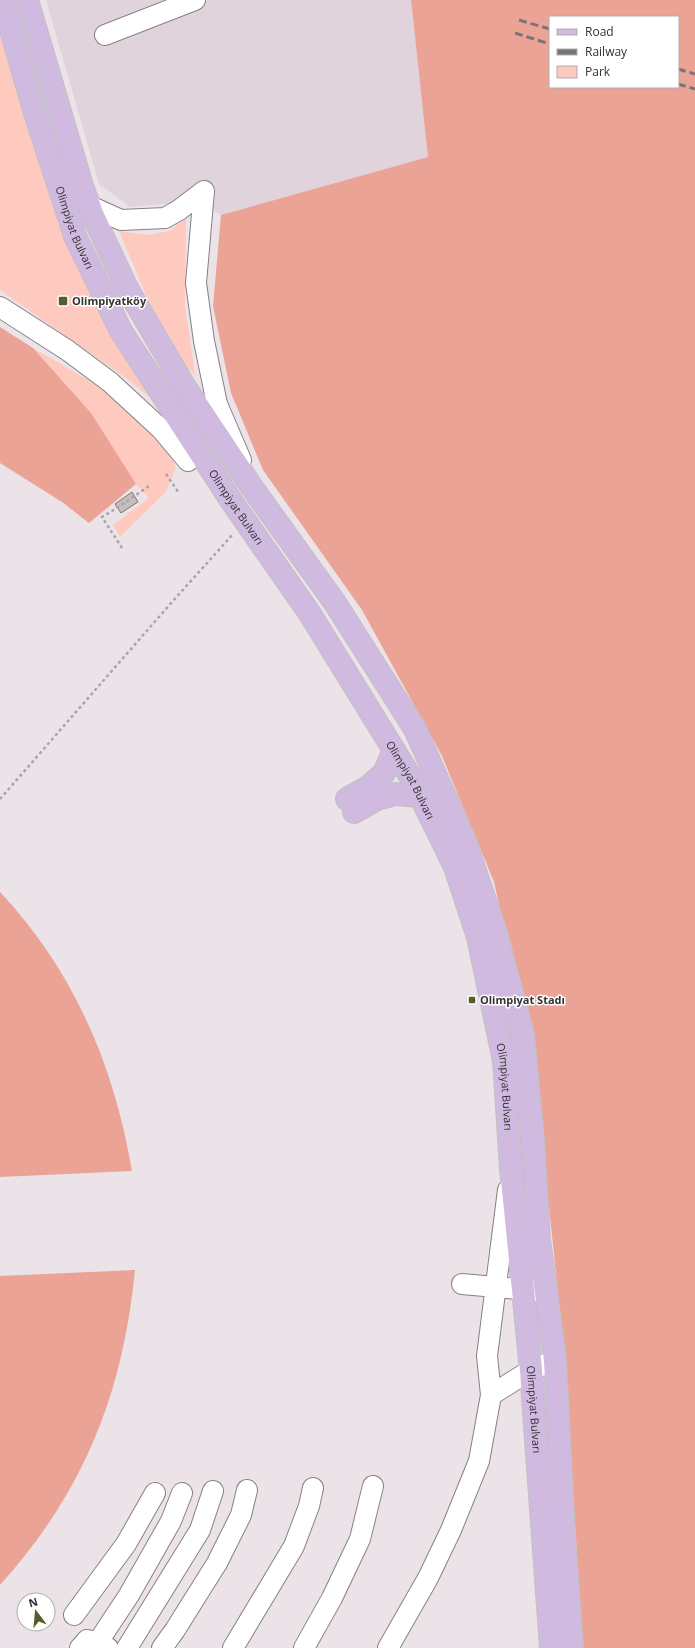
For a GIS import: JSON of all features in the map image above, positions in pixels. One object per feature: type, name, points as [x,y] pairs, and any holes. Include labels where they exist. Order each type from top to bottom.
[{"type":"main road","name":"Olimpiyat Bulvarı","points":[[2,0],[36,116],[76,236],[121,331],[245,521],[310,614],[394,750],[420,796],[455,866],[478,937],[504,1061],[511,1169],[531,1370],[551,1648]]},
{"type":"main road","name":"Olimpiyat Bulvarı","points":[[26,0],[90,206],[127,288],[183,384],[251,486],[335,603],[415,729],[465,841],[496,933],[522,1035],[533,1141],[539,1239],[555,1360],[572,1648]]},
{"type":"main road","points":[[394,750],[384,773],[350,806],[395,794],[420,796]]},
{"type":"street","points":[[105,35],[195,0]]},
{"type":"street","points":[[90,206],[121,220],[165,218],[179,210],[204,191],[196,283],[204,341],[217,404],[251,486]]},
{"type":"street","points":[[0,307],[67,350],[110,382],[162,430],[188,461]]},
{"type":"street","points":[[388,1648],[431,1571],[451,1530],[479,1461],[491,1395],[487,1356],[511,1169]]},
{"type":"street","points":[[462,1284],[495,1288],[546,1291]]},
{"type":"street","points":[[491,1395],[531,1370],[555,1360]]},
{"type":"street","points":[[304,1648],[332,1598],[360,1539],[373,1486]]},
{"type":"street","points":[[233,1648],[294,1546],[309,1506],[313,1488]]},
{"type":"street","points":[[162,1648],[217,1563],[241,1515],[247,1490]]},
{"type":"street","points":[[127,1648],[200,1530],[213,1491]]},
{"type":"street","points":[[96,1646],[129,1595],[171,1521],[182,1492]]},
{"type":"street","points":[[74,1616],[126,1544],[155,1493]]},
{"type":"path","points":[[166,474],[179,493]]},
{"type":"path","points":[[122,548],[102,517],[149,486]]},
{"type":"path","points":[[0,799],[172,602],[245,521]]},
{"type":"shaded area","points":[[46,0],[411,0],[428,157],[221,215],[204,204],[175,203],[130,207],[99,184]]},
{"type":"shaded area","points":[[411,0],[695,0],[695,1648],[583,1648],[564,1351],[538,1101],[518,991],[494,882],[442,756],[362,610],[263,470],[231,393],[213,306],[221,215],[428,157]]},
{"type":"shaded area","points":[[0,327],[33,348],[91,413],[136,484],[89,523],[62,502],[0,463]]},
{"type":"shaded area","points":[[0,892],[26,922],[49,954],[70,987],[87,1021],[102,1057],[114,1094],[132,1171],[0,1177]]},
{"type":"shaded area","points":[[135,1270],[121,1358],[109,1399],[94,1439],[76,1477],[55,1514],[29,1550],[0,1585],[0,1276]]},
{"type":"green space","points":[[0,36],[57,208],[157,403],[126,378],[0,290]]},
{"type":"green space","points":[[186,218],[185,305],[195,374],[188,369],[148,300],[119,231],[147,235],[170,231]]},
{"type":"green space","points":[[33,348],[116,396],[164,444],[176,467],[165,493],[120,537],[113,525],[149,498],[136,484]]},
{"type":"building","points":[[132,492],[138,502],[121,513],[115,504]]},
{"type":"railway","points":[[519,20],[549,29]]},
{"type":"railway","points":[[515,33],[549,44]]},
{"type":"railway","points":[[679,69],[695,74]]},
{"type":"railway","points":[[679,84],[695,89]]},
{"type":"place","name":"Olimpiyatköy","points":[[63,301]]},
{"type":"place","name":"Olimpiyat Stadı","points":[[472,1000]]}]
